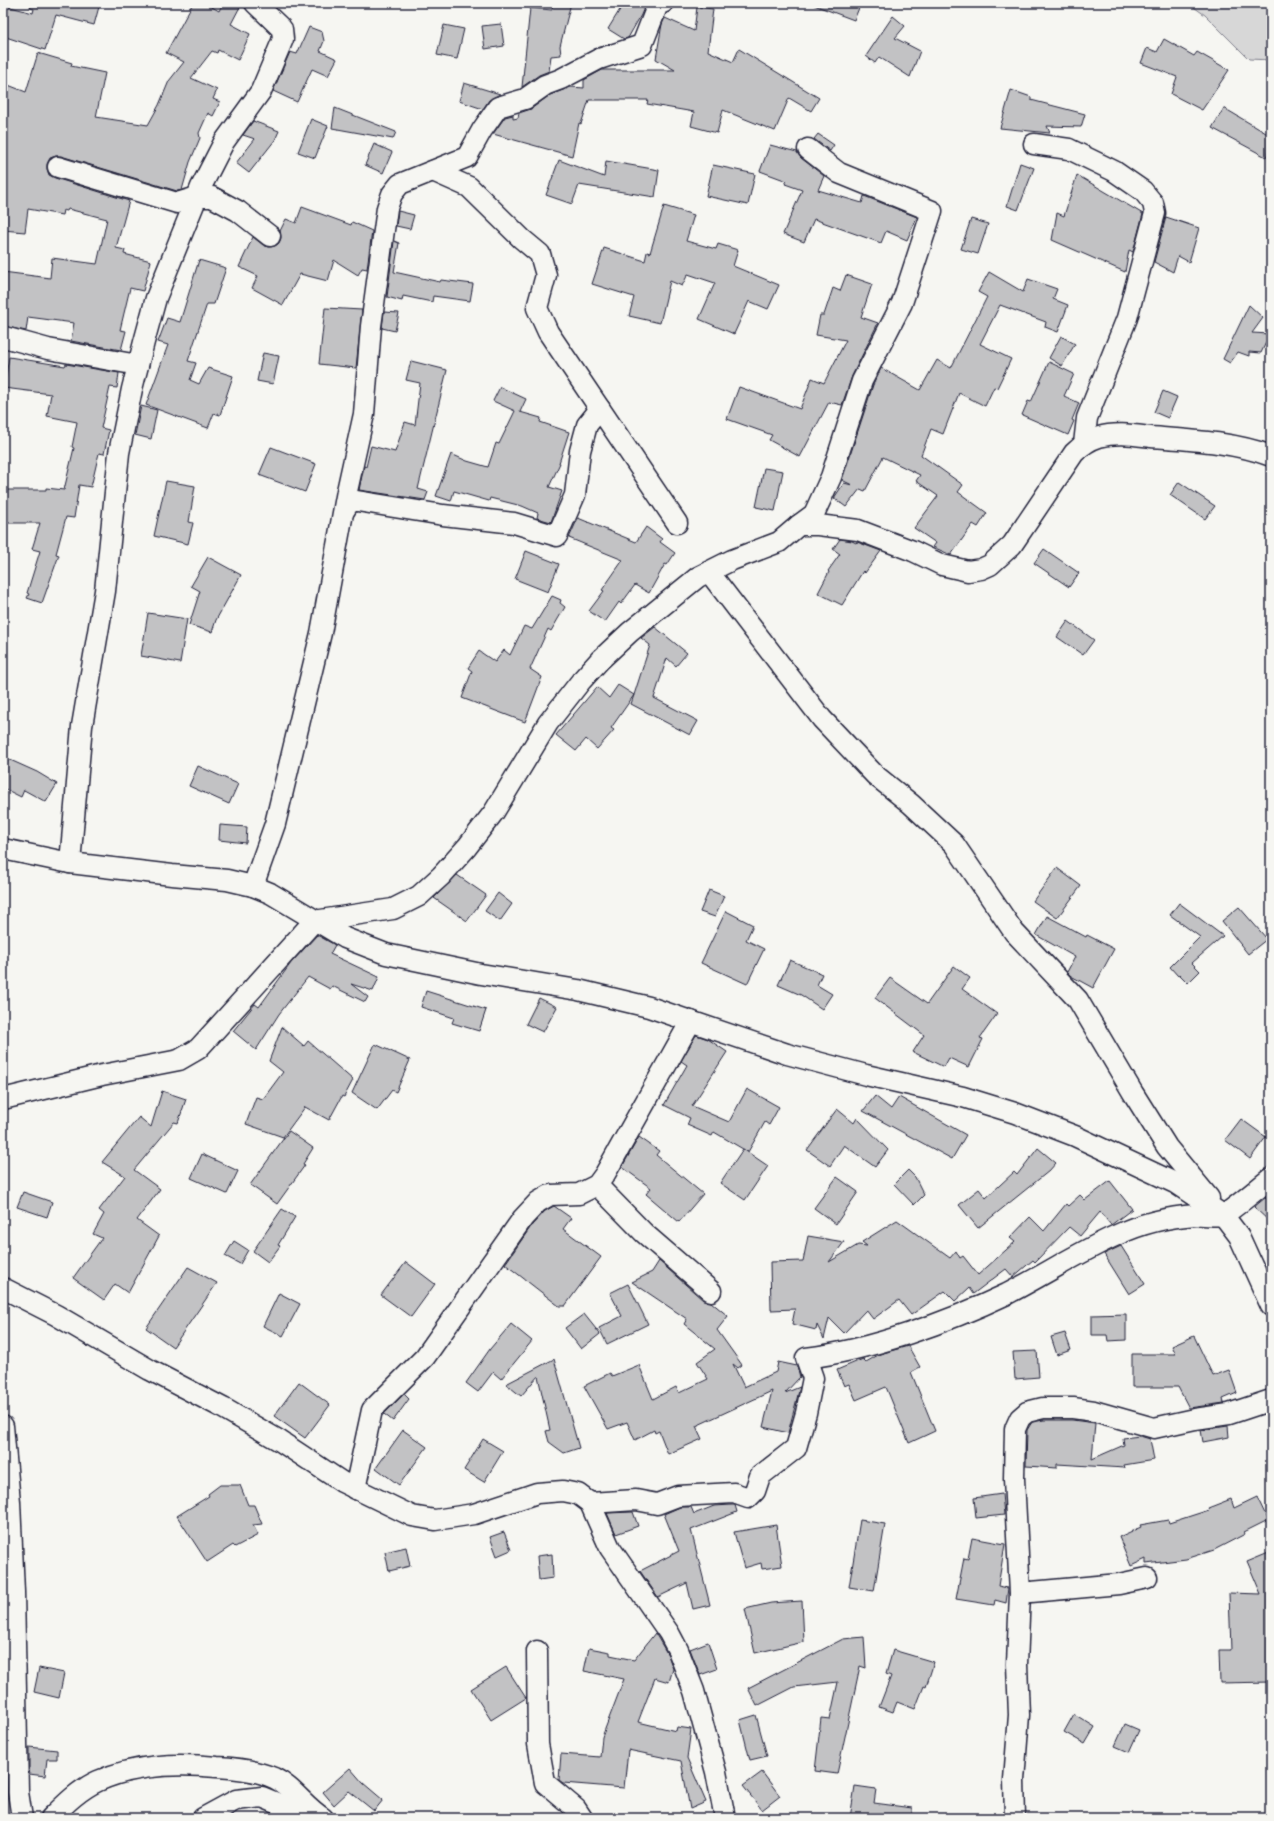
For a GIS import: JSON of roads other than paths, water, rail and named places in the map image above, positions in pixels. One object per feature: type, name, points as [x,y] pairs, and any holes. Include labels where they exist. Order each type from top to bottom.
[{"type":"street","points":[[70,864],[82,726],[105,591],[120,453],[138,365],[156,298],[197,197],[224,142],[261,92],[283,39],[282,29],[255,3]]},
{"type":"street","points":[[253,886],[275,824],[321,632],[364,414],[371,326],[387,208],[392,194],[400,184],[467,158],[482,130],[498,107],[525,99],[545,85],[561,79],[599,59],[642,45],[658,4],[663,3]]},
{"type":"street","points":[[1034,144],[1069,149],[1114,171],[1143,191],[1153,203],[1155,213],[1127,318],[1088,418],[1084,444]]},
{"type":"street","points":[[3,1099],[95,1077],[178,1060],[188,1056],[208,1038],[314,921],[393,909],[419,896],[446,870],[494,812],[548,723],[581,681],[630,632],[698,577],[732,560],[779,542],[798,525],[814,514],[831,477],[862,381],[902,303],[932,211],[839,173],[808,149]]},
{"type":"street","points":[[58,167],[177,203],[197,197],[212,197],[238,211],[270,236]]},
{"type":"street","points":[[433,171],[469,187],[522,239],[540,254],[546,275],[537,308],[548,332],[677,523]]},
{"type":"street","points":[[4,337],[48,349],[138,365]]},
{"type":"street","points":[[344,511],[351,500],[443,515],[514,523],[557,536],[575,495],[580,451],[587,425],[600,409]]},
{"type":"street","points":[[798,525],[818,525],[858,530],[913,551],[942,565],[968,571],[981,569],[990,565],[1012,545],[1074,453],[1084,444],[1099,437],[1124,434],[1169,438],[1239,447],[1271,456]]},
{"type":"street","points":[[709,572],[822,719],[875,774],[911,804],[954,844],[1014,932],[1078,1000],[1167,1147],[1239,1236],[1271,1306]]},
{"type":"street","points":[[3,849],[70,864],[227,880],[253,886],[291,905],[314,921],[345,938],[386,954],[481,974],[578,990],[649,1007],[787,1054],[866,1075],[963,1097],[1014,1113],[1075,1136],[1175,1182],[1223,1215]]},
{"type":"street","points":[[355,1488],[372,1410],[425,1357],[523,1218],[538,1202],[550,1195],[579,1194],[597,1185],[605,1174],[691,1021]]},
{"type":"street","points":[[590,1503],[636,1500],[658,1504],[678,1496],[734,1493],[748,1498],[755,1491],[760,1476],[796,1448],[806,1413],[813,1378],[806,1358],[863,1348],[942,1321],[1008,1293],[1117,1234],[1148,1222],[1174,1216],[1200,1214],[1223,1215],[1271,1178]]},
{"type":"street","points":[[597,1185],[644,1233],[711,1292]]},
{"type":"street","points":[[3,1288],[56,1315],[150,1370],[223,1408],[355,1488],[412,1516],[435,1520],[474,1514],[537,1493],[563,1491],[578,1494],[590,1503],[610,1548],[669,1632],[687,1671],[716,1772],[725,1818]]},
{"type":"street","points":[[1015,1818],[1014,1780],[1019,1715],[1016,1664],[1020,1593],[1014,1479],[1015,1430],[1020,1418],[1027,1412],[1043,1408],[1094,1411],[1154,1428],[1196,1419],[1230,1414],[1271,1400]]},
{"type":"street","points":[[3,1426],[10,1502],[9,1629],[18,1792],[22,1818]]},
{"type":"street","points":[[1020,1593],[1119,1584],[1147,1578]]},
{"type":"street","points":[[538,1652],[538,1744],[545,1783],[576,1809],[582,1818]]},
{"type":"street","points":[[51,1818],[71,1798],[98,1781],[125,1772],[152,1766],[174,1764],[253,1770],[275,1779],[293,1792],[307,1806],[323,1818]]},
{"type":"street","points":[[203,1818],[236,1800],[262,1797],[279,1804],[307,1806]]},
{"type":"waterway","points":[[1266,3],[1271,7]]}]
